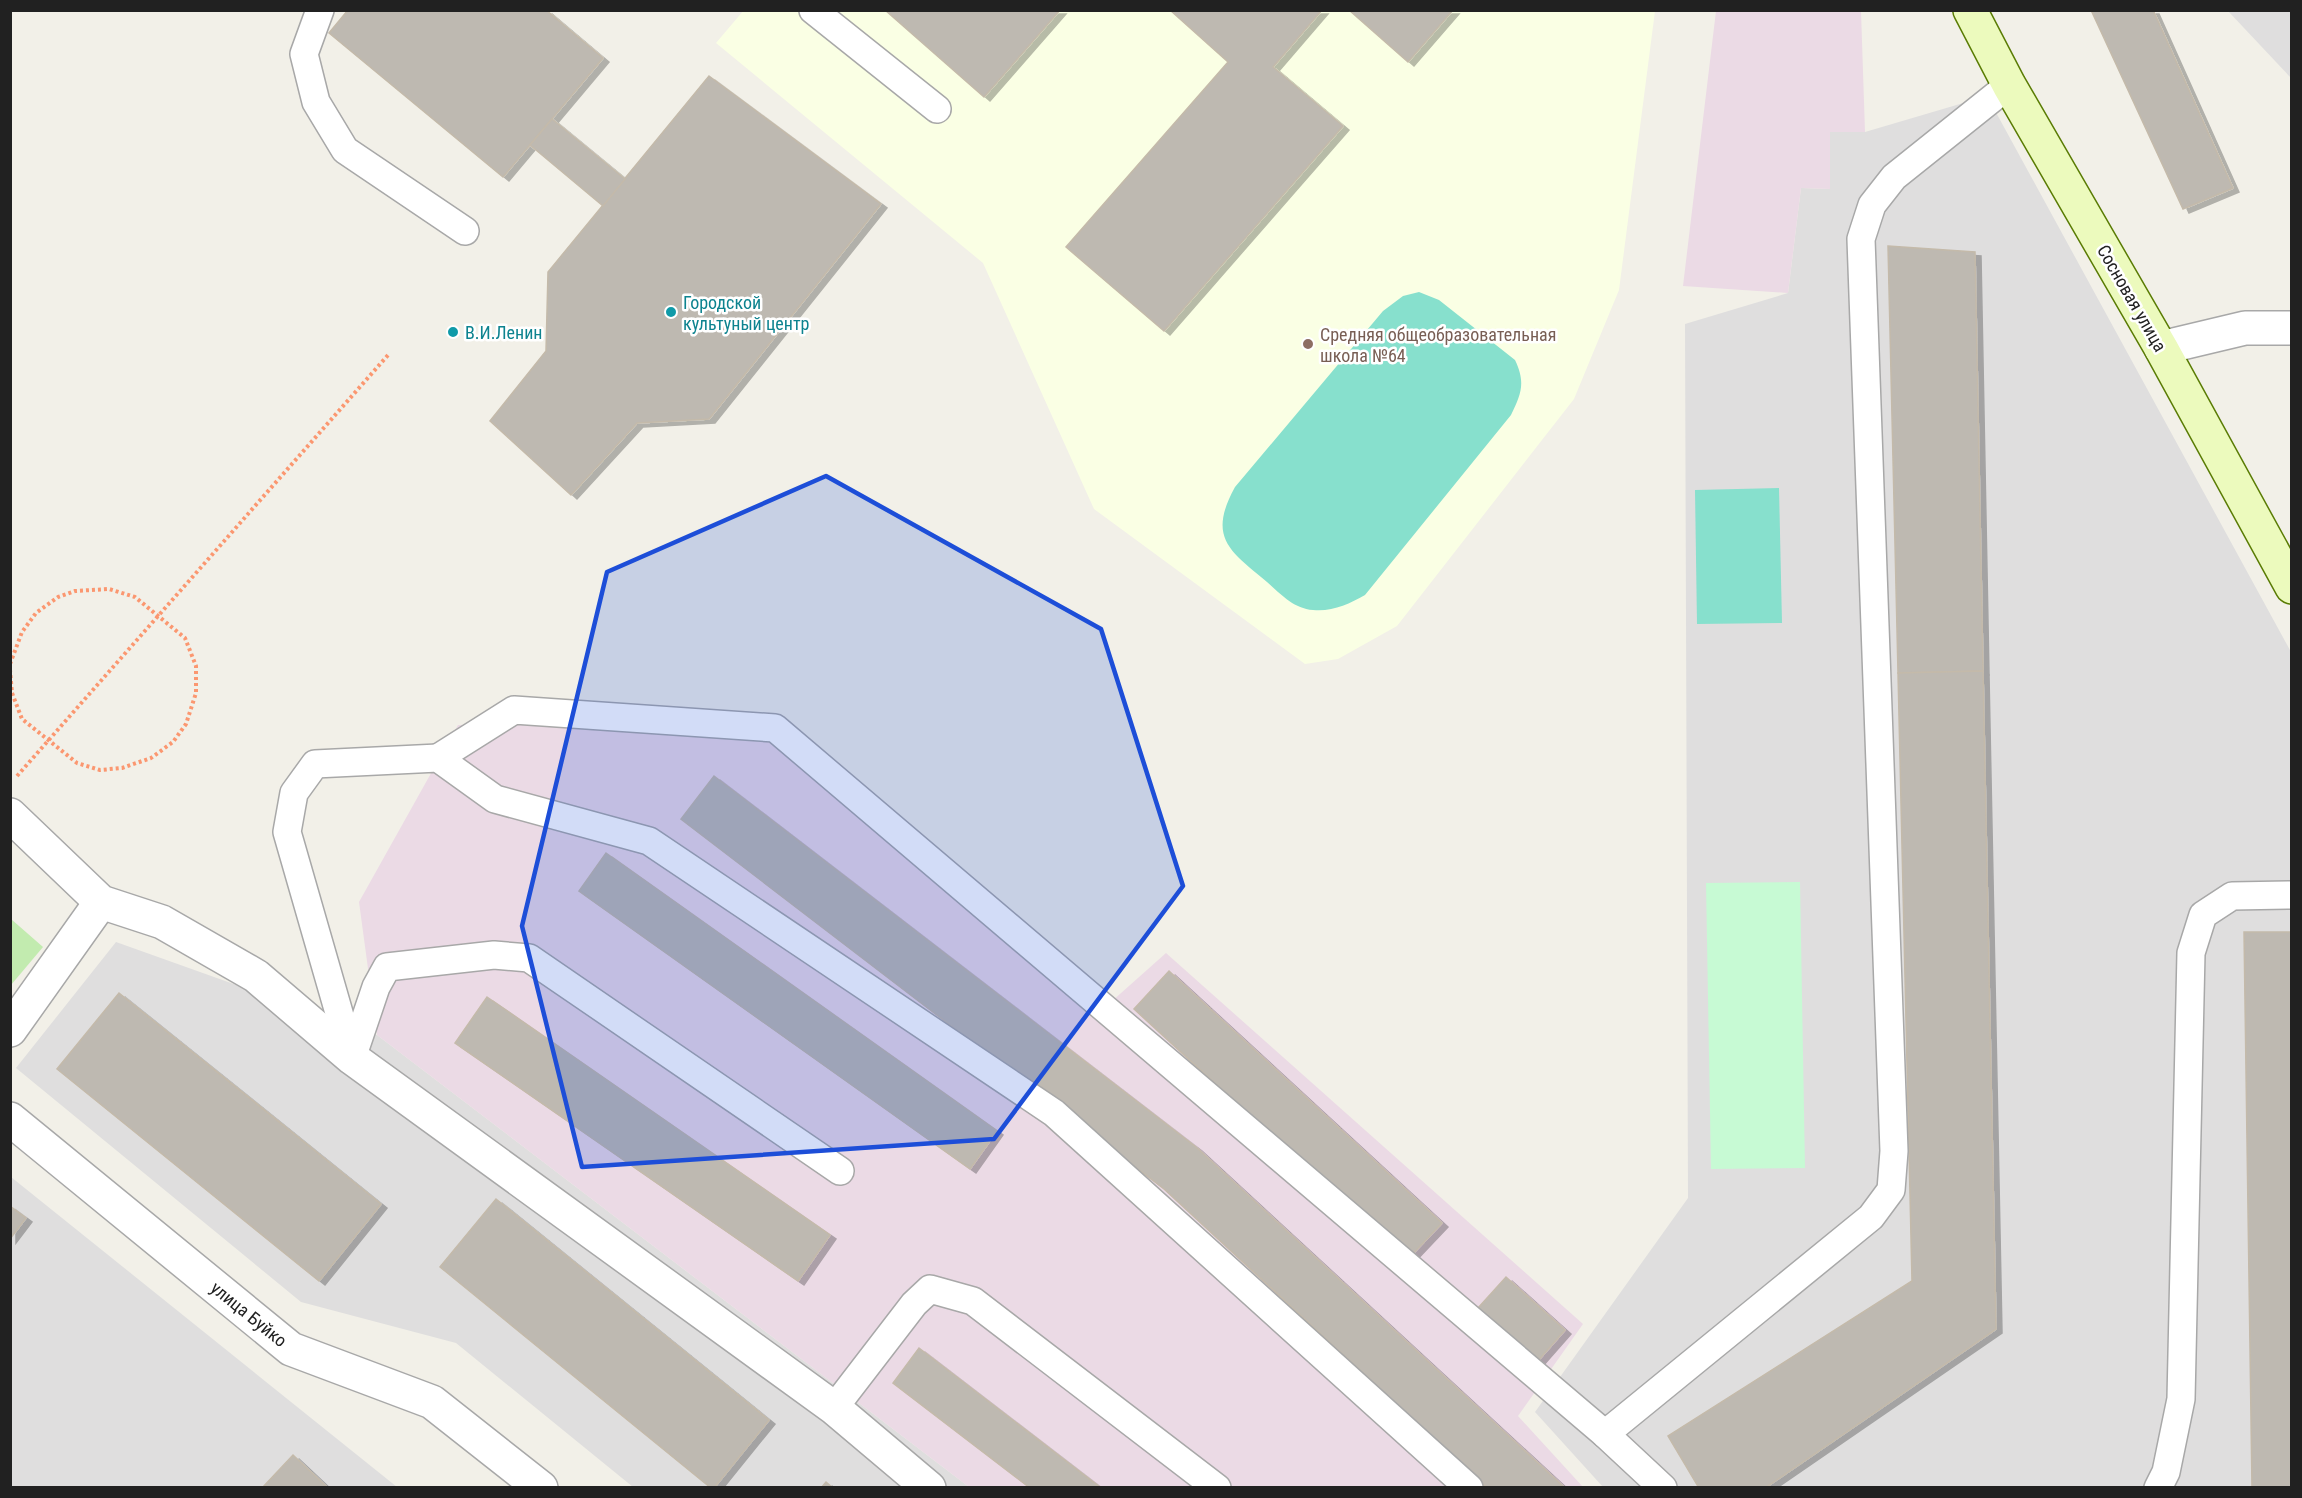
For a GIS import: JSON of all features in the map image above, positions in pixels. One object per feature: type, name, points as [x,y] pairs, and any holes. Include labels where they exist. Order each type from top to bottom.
[{"type":"street","name":"Сосновая улица","points":[[1970,10],[2009,85],[2161,348],[2292,588]]},
{"type":"street","points":[[2161,348],[2245,328],[2292,328]]},
{"type":"street","points":[[10,814],[101,902],[162,922],[256,976],[352,1058],[834,1408],[929,1488]]},
{"type":"street","points":[[10,1030],[101,902]]},
{"type":"street","name":"улица Буйко","points":[[10,1119],[291,1349],[432,1402],[541,1488]]},
{"type":"lane","points":[[320,10],[304,54],[316,102],[345,150],[465,231]]},
{"type":"lane","points":[[813,10],[937,109]]},
{"type":"lane","points":[[1605,1434],[1870,1217],[1891,1190],[1894,1151],[1861,238],[1872,205],[1894,177],[2009,85]]},
{"type":"lane","points":[[352,1058],[286,832],[294,793],[315,764],[438,758],[514,710],[775,728],[1605,1434],[1663,1488]]},
{"type":"lane","points":[[438,758],[495,799],[650,841],[1054,1113],[1469,1488]]},
{"type":"lane","points":[[2158,1488],[2166,1472],[2181,1399],[2191,952],[2203,915],[2232,896],[2292,895]]},
{"type":"lane","points":[[352,1058],[376,987],[387,967],[494,955],[529,958],[840,1171]]},
{"type":"lane","points":[[834,1408],[914,1304],[930,1290],[973,1301],[1217,1488]]},
{"type":"path","points":[[10,783],[389,354]]},
{"type":"path","points":[[10,664],[22,632],[36,613],[58,597],[75,591],[109,589],[135,597],[185,638],[195,666],[196,693],[186,724],[172,742],[151,758],[122,768],[100,770],[77,763],[22,719],[12,693],[10,670]]},
{"type":"highlighted area","points":[[826,476],[1101,629],[1183,886],[994,1139],[582,1167],[522,926],[607,572]]},
{"type":"shaded area","name":"Средняя общеобразовательная школа №64","points":[[744,10],[1655,11],[1619,290],[1574,399],[1397,626],[1338,659],[1305,664],[1094,509],[983,263],[716,43]]},
{"type":"shaded area","points":[[1716,11],[1861,11],[1865,132],[1830,132],[1830,189],[1801,188],[1788,293],[1683,286]]},
{"type":"shaded area","points":[[2228,11],[2291,11],[2291,78]]},
{"type":"shaded area","points":[[1987,96],[2291,652],[2291,1487],[1603,1487],[1535,1412],[1688,1198],[1685,324],[1788,293],[1801,188],[1830,189],[1830,132],[1865,132]]},
{"type":"shaded area","points":[[1419,292],[1439,300],[1515,360],[1521,382],[1517,401],[1511,415],[1365,595],[1334,609],[1313,610],[1299,607],[1233,552],[1223,531],[1227,504],[1235,487],[1383,311],[1403,296]]},
{"type":"shaded area","points":[[1779,488],[1782,623],[1697,624],[1695,490]]},
{"type":"shaded area","points":[[779,720],[1102,1010],[1166,953],[1583,1324],[1518,1416],[1583,1487],[969,1487],[377,1035],[359,902],[458,725]]},
{"type":"shaded area","points":[[116,942],[377,1035],[969,1487],[633,1487],[456,1343],[301,1302],[16,1068]]},
{"type":"shaded area","points":[[11,1177],[397,1487],[11,1487]]},
{"type":"green space","points":[[1800,882],[1805,1168],[1711,1169],[1706,883]]},
{"type":"green space","points":[[11,919],[43,947],[11,985]]},
{"type":"building","points":[[348,10],[546,10],[603,58],[503,177],[329,33]]},
{"type":"building","points":[[885,10],[1060,10],[984,97]]},
{"type":"building","points":[[1170,10],[1322,10],[1273,67],[1343,126],[1164,331],[1066,247],[1228,62]]},
{"type":"building","points":[[1349,10],[1453,10],[1408,62]]},
{"type":"building","points":[[2091,10],[2153,10],[2233,188],[2183,209]]},
{"type":"building","name":"Городской культуный центр","points":[[709,76],[881,204],[709,419],[637,423],[571,495],[490,421],[546,351],[548,272]]},
{"type":"building","points":[[552,119],[625,179],[603,206],[530,145]]},
{"type":"building","points":[[1888,246],[1975,252],[1983,671],[1898,673]]},
{"type":"building","points":[[1983,671],[1996,1329],[1765,1488],[1699,1488],[1668,1436],[1912,1281],[1898,673]]},
{"type":"building","points":[[714,776],[1196,1147],[1565,1488],[1487,1488],[1164,1189],[681,819]]},
{"type":"building","points":[[606,853],[997,1131],[970,1169],[579,891]]},
{"type":"building","points":[[2244,932],[2292,932],[2292,1488],[2252,1488]]},
{"type":"building","points":[[1169,971],[1442,1223],[1407,1260],[1134,1009]]},
{"type":"building","points":[[119,993],[381,1204],[319,1281],[57,1069]]},
{"type":"building","points":[[487,997],[830,1235],[798,1281],[455,1043]]},
{"type":"building","points":[[496,1199],[769,1420],[714,1488],[711,1488],[440,1267]]},
{"type":"building","points":[[10,1206],[26,1218],[10,1239]]},
{"type":"building","points":[[1506,1277],[1565,1330],[1537,1362],[1478,1308]]},
{"type":"building","points":[[919,1348],[1101,1488],[1030,1488],[893,1383]]},
{"type":"building","points":[[293,1455],[328,1488],[262,1488]]},
{"type":"building","points":[[826,1482],[833,1488],[821,1488]]},
{"type":"place","name":"Городской культуный центр","points":[[671,312]]},
{"type":"place","name":"В.И.Ленин","points":[[453,332]]},
{"type":"place","name":"Средняя общеобразовательная школа №64","points":[[1308,344]]}]
